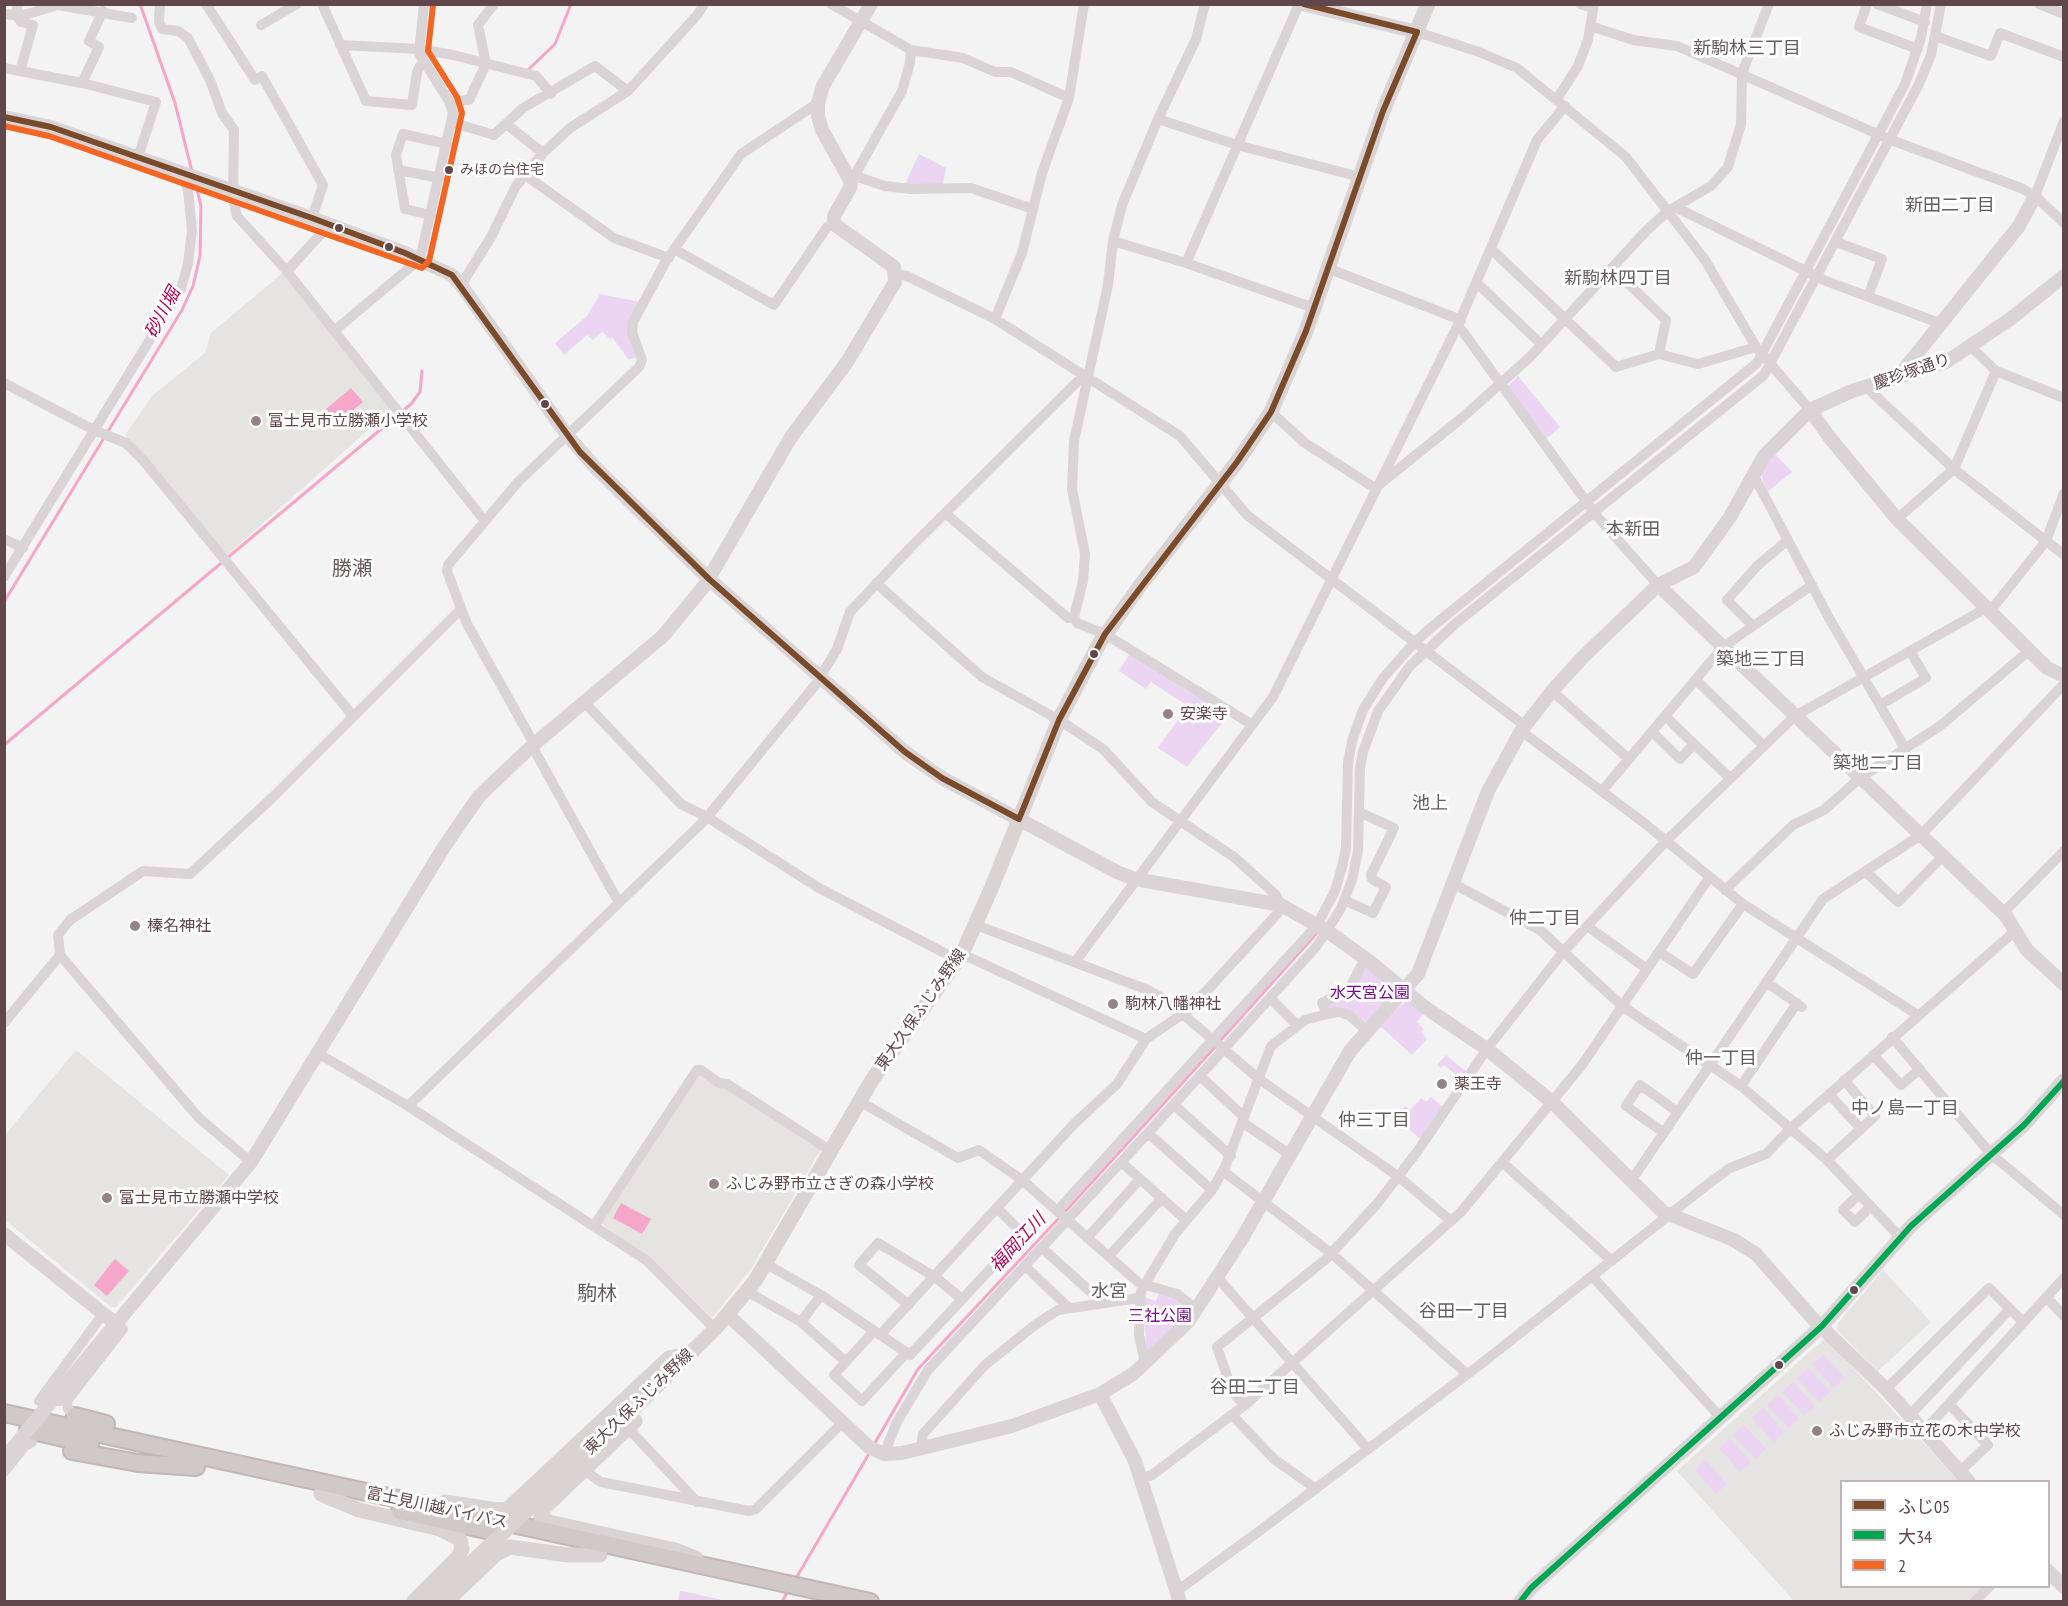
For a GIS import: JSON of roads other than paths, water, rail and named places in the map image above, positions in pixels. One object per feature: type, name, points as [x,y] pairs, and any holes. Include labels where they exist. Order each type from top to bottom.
[{"type":"highway","name":"富士見川越バイパス","points":[[4,1413],[321,1494],[600,1555],[793,1591],[870,1602]]},
{"type":"highway","points":[[75,1416],[166,1442],[200,1462]]},
{"type":"highway","name":"富士見川越バイパス","points":[[4,1425],[409,1501],[728,1571],[793,1591],[815,1602]]},
{"type":"highway","points":[[32,1442],[130,1462],[200,1462]]},
{"type":"main road","name":"東大久保ふじみ野線","points":[[430,1602],[623,1426],[748,1292],[859,1101],[898,1040],[960,957],[976,925],[1059,720],[1105,634],[1221,483],[1271,412],[1314,308],[1383,111],[1428,4]]},
{"type":"main road","points":[[409,1501],[449,1502],[498,1510],[508,1509],[669,1358],[691,1353]]},
{"type":"main road","points":[[623,1426],[584,1470],[544,1508],[541,1515],[546,1521],[675,1550],[728,1571]]},
{"type":"main road","points":[[321,1494],[359,1510],[440,1529],[460,1539],[462,1549],[458,1557],[413,1602]]},
{"type":"main road","points":[[446,1602],[495,1555],[510,1546],[568,1555],[600,1555]]},
{"type":"street","points":[[160,4],[159,22],[162,30],[178,31],[188,38],[210,80],[222,113],[234,130],[233,199],[237,216],[287,272],[484,520]]},
{"type":"street","points":[[206,4],[255,80],[262,76],[323,185],[312,218]]},
{"type":"street","points":[[261,25],[297,4]]},
{"type":"street","points":[[322,4],[366,101],[412,105],[421,55],[424,4]]},
{"type":"street","points":[[449,101],[469,100],[486,64],[478,25],[494,4]]},
{"type":"street","points":[[462,285],[491,237],[516,186],[543,153],[570,128],[628,91],[698,14],[704,4]]},
{"type":"street","points":[[831,4],[911,50],[963,58],[995,72],[1011,72],[1069,98]]},
{"type":"street","points":[[871,4],[823,86],[818,104],[822,130],[853,179],[910,189],[971,188],[1033,209]]},
{"type":"street","points":[[995,319],[1022,253],[1033,209],[1069,98],[1084,4]]},
{"type":"street","points":[[1205,4],[1196,39],[1158,118],[1122,205],[1113,241],[1108,285],[1085,377],[1071,462],[1072,489],[1085,554],[1083,581],[1074,617],[1077,623],[1105,634],[1251,724]]},
{"type":"street","points":[[1075,962],[1273,697],[1287,672],[1375,488],[1460,323],[1537,140],[1561,102],[1578,66],[1588,40],[1594,6],[1580,4]]},
{"type":"street","points":[[1375,488],[1502,384],[1611,268],[1672,209],[1711,186],[1728,167],[1741,124],[1742,73],[1769,4]]},
{"type":"street","points":[[1868,4],[1859,27],[1918,49]]},
{"type":"street","points":[[1877,4],[1925,22]]},
{"type":"street","points":[[728,1315],[876,1450],[897,1422],[928,1370],[1042,1248],[1062,1216],[1215,1040],[1322,928],[1335,891],[1346,848],[1348,763],[1359,721],[1383,678],[1415,642],[1752,368],[1759,351],[1806,270],[1905,84],[1918,49],[1927,4]]},
{"type":"street","points":[[1062,1216],[1121,1162],[1225,1049],[1270,998],[1344,900],[1358,851],[1360,768],[1372,724],[1389,693],[1425,650],[1764,375],[1918,86],[1931,55],[1941,4]]},
{"type":"street","points":[[2039,4],[2064,14]]},
{"type":"street","points":[[4,14],[17,10],[68,5],[132,18]]},
{"type":"street","points":[[1186,263],[1237,145],[1309,5],[1417,32],[1499,59],[1534,79],[1626,157],[1672,209],[1713,272],[1759,351],[1810,410],[1830,438],[1897,519],[2051,671],[2064,676]]},
{"type":"street","points":[[82,83],[99,47],[89,41],[96,9]]},
{"type":"street","points":[[17,10],[21,22],[33,25],[20,71]]},
{"type":"street","points":[[1590,26],[1633,40],[1677,46],[1891,140],[2021,188],[2035,196],[2064,223]]},
{"type":"street","points":[[1935,36],[1991,56],[2000,33],[2064,57]]},
{"type":"street","points":[[340,45],[486,64],[536,76],[550,94]]},
{"type":"street","points":[[834,224],[834,216],[853,179],[902,92],[911,50]]},
{"type":"street","points":[[334,331],[420,259],[452,122],[452,107],[421,55]]},
{"type":"street","points":[[452,122],[494,135],[524,108],[595,66],[628,91]]},
{"type":"street","points":[[4,68],[82,83],[156,102],[138,157]]},
{"type":"street","points":[[619,903],[466,624],[447,571],[448,565],[518,482],[639,367],[642,360],[632,332],[633,322],[671,254],[741,154],[818,104]]},
{"type":"street","points":[[4,117],[33,122],[330,224],[420,259],[452,275],[462,285],[567,435],[594,466],[709,579],[922,765],[1102,865],[1135,879],[1281,905],[1322,928],[1365,958],[1404,992],[1487,1049],[1552,1102],[1667,1215],[1734,1240],[1756,1254],[1822,1326],[1886,1389],[1964,1476],[1988,1445],[1949,1404]]},
{"type":"street","points":[[1158,118],[1237,145],[1360,177]]},
{"type":"street","points":[[1898,377],[2019,226],[2035,196],[2064,121]]},
{"type":"street","points":[[506,124],[543,153]]},
{"type":"street","points":[[431,215],[405,209],[396,155],[403,134],[447,144]]},
{"type":"street","points":[[398,170],[440,178]]},
{"type":"street","points":[[4,577],[181,289],[192,230],[184,173]]},
{"type":"street","points":[[525,174],[614,238],[671,254],[774,305],[826,227],[834,224]]},
{"type":"street","points":[[1672,209],[1818,277],[1942,324]]},
{"type":"street","points":[[287,272],[330,224]]},
{"type":"street","points":[[75,1416],[68,1409],[67,1401],[119,1327],[251,1162],[464,816],[490,784],[533,745],[585,704],[663,636],[709,579],[780,455],[848,362],[895,282],[897,274],[888,262],[834,224]]},
{"type":"street","points":[[1113,241],[1186,263],[1314,308]]},
{"type":"street","points":[[1836,242],[1882,259],[1868,297]]},
{"type":"street","points":[[1492,250],[1616,367],[1659,354],[1698,364],[1759,351]]},
{"type":"street","points":[[1327,268],[1460,323],[1594,513],[1658,585],[2003,913],[2027,950],[2064,984]]},
{"type":"street","points":[[1611,268],[1666,320],[1659,354]]},
{"type":"street","points":[[897,274],[907,276],[995,319],[1179,436],[1247,515],[1415,642],[1666,841],[1709,878],[1795,939],[1918,1015]]},
{"type":"street","name":"慶珍塚通り","points":[[876,1450],[921,1449],[1012,1426],[1100,1394],[1128,1378],[1188,1322],[1217,1277],[1350,1051],[1404,992],[1423,964],[1488,791],[1523,729],[1552,691],[1583,657],[1658,585],[1694,567],[1719,536],[1764,456],[1810,410],[1837,396],[1946,362],[1972,348],[2050,290],[2064,276]]},
{"type":"street","points":[[1477,283],[1541,344]]},
{"type":"street","points":[[1972,348],[1996,371],[2064,398]]},
{"type":"street","points":[[1897,519],[1954,469],[1996,371]]},
{"type":"street","points":[[408,1106],[707,817],[819,677],[837,648],[850,612],[945,513],[1085,377]]},
{"type":"street","points":[[4,383],[94,430],[126,443],[143,460],[353,716]]},
{"type":"street","points":[[1866,387],[1954,469],[2064,555]]},
{"type":"street","points":[[1271,412],[1305,443],[1375,488]]},
{"type":"street","points":[[1754,476],[1863,678],[1906,750]]},
{"type":"street","points":[[1245,1405],[1233,1393],[1217,1347],[1332,1254],[1399,1177],[1487,1049],[1563,952],[1666,841],[1795,716],[1989,608],[2046,541],[2064,493]]},
{"type":"street","points":[[945,513],[1068,618],[1074,617]]},
{"type":"street","points":[[4,539],[23,548]]},
{"type":"street","points":[[1754,626],[1727,600],[1757,566],[1788,540]]},
{"type":"street","points":[[876,583],[982,677],[1059,720],[1103,749],[1152,802],[1234,857],[1276,895],[1281,905],[1278,913],[1185,1014],[1146,1039],[1117,1084],[1100,1098],[1022,1180],[909,1305],[834,1375],[862,1401],[907,1352]]},
{"type":"street","points":[[1602,791],[1723,647],[1812,585]]},
{"type":"street","points":[[251,1162],[199,1118],[60,955],[58,935],[70,920],[143,871],[190,874],[273,797],[461,609]]},
{"type":"street","points":[[1725,890],[1793,825],[1824,810],[1860,778],[1940,726],[2030,650]]},
{"type":"street","points":[[1880,705],[1926,678],[1910,651]]},
{"type":"street","points":[[1696,680],[1764,746]]},
{"type":"street","points":[[1631,1180],[1823,899],[1921,835],[2064,684]]},
{"type":"street","points":[[1552,691],[1629,759]]},
{"type":"street","points":[[585,704],[673,798],[819,888],[960,957],[1146,1039]]},
{"type":"street","points":[[1665,716],[1730,778]]},
{"type":"street","points":[[1652,732],[1680,759],[1694,744]]},
{"type":"street","points":[[1344,900],[1373,913],[1386,887],[1372,879],[1371,875],[1394,828],[1359,812]]},
{"type":"street","points":[[2003,913],[2064,851]]},
{"type":"street","points":[[1866,872],[1898,902],[1943,856]]},
{"type":"street","points":[[1141,1479],[1152,1475],[1245,1405],[1461,1212],[1582,1065],[1709,878]]},
{"type":"street","points":[[1454,884],[1540,930],[1622,1006],[1711,1063],[1741,1086],[1792,1127],[1827,1160],[1900,1237]]},
{"type":"street","points":[[1659,952],[1693,974],[1743,904]]},
{"type":"street","points":[[976,925],[1148,990],[1185,1014],[1258,1078],[1399,1177],[1451,1221]]},
{"type":"street","points":[[1587,926],[1647,969]]},
{"type":"street","points":[[1100,1394],[1122,1432],[1141,1479],[1178,1596],[1467,1374],[1667,1215],[1730,1168],[1766,1154],[1792,1127],[1892,1037],[2015,931]]},
{"type":"street","points":[[4,1023],[60,955]]},
{"type":"street","points":[[1327,1014],[1322,1003],[1350,988],[1365,958]]},
{"type":"street","points":[[1741,1086],[1800,1005],[1766,982]]},
{"type":"street","points":[[1270,998],[1297,1025]]},
{"type":"street","points":[[1145,1363],[1139,1335],[1139,1298],[1144,1285],[1185,1220],[1212,1190],[1231,1156],[1271,1046],[1297,1025],[1338,1012],[1349,1015],[1367,1031]]},
{"type":"street","points":[[1892,1037],[1991,1154],[2064,1215]]},
{"type":"street","points":[[319,1054],[408,1106],[646,1260],[715,1329]]},
{"type":"street","points":[[1873,1055],[1901,1085],[1920,1070]]},
{"type":"street","points":[[594,1226],[697,1070],[701,1070],[719,1083],[727,1084],[831,1150]]},
{"type":"street","points":[[1200,1076],[1243,1120],[1289,1154]]},
{"type":"street","points":[[1827,1160],[1875,1116],[1844,1080]]},
{"type":"street","points":[[1663,1132],[1626,1106],[1640,1085],[1677,1112]]},
{"type":"street","points":[[1520,1602],[1531,1588],[1822,1326],[1900,1237],[2024,1125],[2061,1087]]},
{"type":"street","points":[[1829,1094],[1861,1129]]},
{"type":"street","points":[[859,1101],[958,1158],[979,1150],[1022,1180],[1144,1285],[1177,1294],[1197,1309]]},
{"type":"street","points":[[1174,1105],[1231,1156]]},
{"type":"street","points":[[1149,1133],[1212,1190]]},
{"type":"street","points":[[1121,1162],[1185,1220]]},
{"type":"street","points":[[1502,1162],[1612,1261]]},
{"type":"street","points":[[1223,1171],[1332,1254],[1467,1374]]},
{"type":"street","points":[[1087,1238],[1140,1179]]},
{"type":"street","points":[[1859,1194],[1843,1210],[1855,1222],[1871,1206]]},
{"type":"street","points":[[1108,1256],[1162,1198]]},
{"type":"street","points":[[766,1264],[821,1295],[910,1354],[1023,1234],[997,1208]]},
{"type":"street","points":[[4,1234],[119,1327]]},
{"type":"street","points":[[909,1305],[859,1265],[878,1243],[935,1277],[962,1299]]},
{"type":"street","points":[[1042,1248],[1102,1302]]},
{"type":"street","points":[[1025,1266],[1069,1308]]},
{"type":"street","points":[[1592,1276],[1721,1418]]},
{"type":"street","points":[[1217,1277],[1368,1449]]},
{"type":"street","points":[[1924,1431],[2064,1278]]},
{"type":"street","points":[[1886,1389],[1989,1288],[2023,1322]]},
{"type":"street","points":[[748,1292],[801,1322],[846,1362]]},
{"type":"street","points":[[801,1322],[821,1295]]},
{"type":"street","points":[[2046,1297],[2064,1316]]},
{"type":"street","points":[[921,1449],[923,1434],[985,1365],[1035,1325],[1058,1310],[1139,1298]]},
{"type":"street","points":[[1910,1415],[2010,1309]]},
{"type":"street","points":[[67,1401],[39,1401],[103,1314]]},
{"type":"street","points":[[4,1472],[7,1460],[92,1353],[119,1327]]},
{"type":"street","points":[[1232,1415],[1274,1459],[1316,1489]]},
{"type":"street","points":[[584,1470],[601,1482],[743,1511],[756,1509],[843,1422]]},
{"type":"street","points":[[623,1426],[698,1502]]},
{"type":"street","points":[[7,1460],[32,1442]]},
{"type":"street","points":[[2050,1572],[2064,1587]]},
{"type":"street","points":[[1974,1602],[1989,1588]]},
{"type":"waterway","name":"砂川堀","points":[[140,4],[175,103],[192,172]]},
{"type":"waterway","points":[[527,71],[555,44],[571,4]]},
{"type":"waterway","name":"砂川堀","points":[[4,602],[182,310],[193,286],[200,256],[201,206],[195,181]]},
{"type":"waterway","points":[[4,745],[411,404],[420,392],[422,371]]},
{"type":"waterway","name":"福岡江川","points":[[1219,1042],[1316,934]]},
{"type":"waterway","name":"福岡江川","points":[[1064,1213],[1215,1047]]},
{"type":"waterway","name":"福岡江川","points":[[873,1446],[918,1369],[1060,1217]]},
{"type":"waterway","name":"福岡江川","points":[[795,1580],[870,1452]]},
{"type":"waterway","name":"福岡江川","points":[[782,1602],[788,1591]]},
{"type":"place","name":"みほの台住宅","points":[[449,170]]},
{"type":"place","name":"富士見市立勝瀬小学校","points":[[256,421]]},
{"type":"place","name":"安楽寺","points":[[1168,714]]},
{"type":"place","name":"榛名神社","points":[[135,926]]},
{"type":"place","name":"駒林八幡神社","points":[[1113,1004]]},
{"type":"place","name":"薬王寺","points":[[1442,1084]]},
{"type":"place","name":"ふじみ野市立さぎの森小学校","points":[[714,1184]]},
{"type":"place","name":"富士見市立勝瀬中学校","points":[[107,1198]]},
{"type":"place","name":"ふじみ野市立花の木中学校","points":[[1817,1431]]},
{"type":"district","name":"新駒林三丁目","points":[[1747,49]]},
{"type":"district","name":"新田二丁目","points":[[1950,206]]},
{"type":"district","name":"新駒林四丁目","points":[[1618,279]]},
{"type":"district","name":"本新田","points":[[1633,530]]},
{"type":"district","name":"勝瀬","points":[[352,569]]},
{"type":"district","name":"築地三丁目","points":[[1761,660]]},
{"type":"district","name":"築地二丁目","points":[[1878,764]]},
{"type":"district","name":"池上","points":[[1430,804]]},
{"type":"district","name":"仲二丁目","points":[[1545,919]]},
{"type":"district","name":"仲一丁目","points":[[1721,1059]]},
{"type":"district","name":"中ノ島一丁目","points":[[1905,1109]]},
{"type":"district","name":"仲三丁目","points":[[1374,1121]]},
{"type":"district","name":"水宮","points":[[1109,1292]]},
{"type":"district","name":"駒林","points":[[597,1294]]},
{"type":"district","name":"谷田一丁目","points":[[1464,1312]]},
{"type":"district","name":"谷田二丁目","points":[[1255,1388]]},
{"type":"park label","name":"水天宮公園","points":[[1370,993]]},
{"type":"park label","name":"三社公園","points":[[1160,1316]]}]
